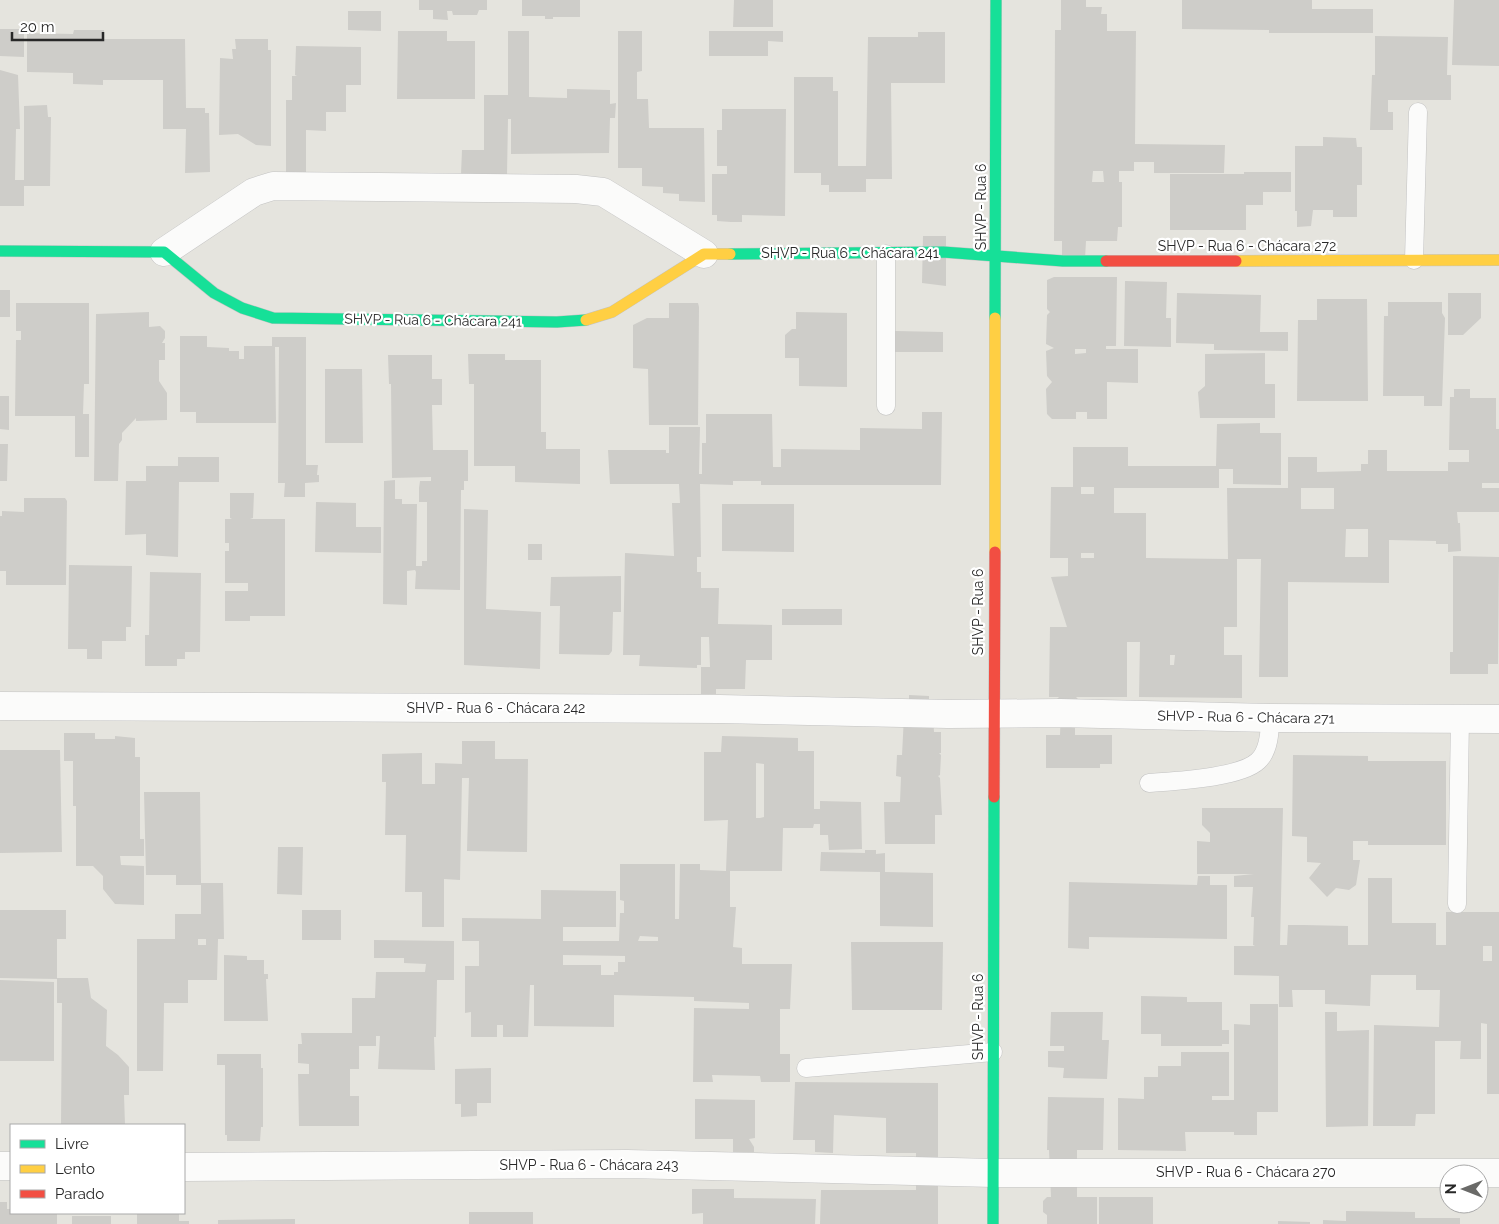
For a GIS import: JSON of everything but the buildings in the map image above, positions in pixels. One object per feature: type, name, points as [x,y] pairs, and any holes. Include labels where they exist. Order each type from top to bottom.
[{"type":"street","name":"SHVP - Rua 6","points":[[993,1224],[996,0]]},
{"type":"street","points":[[0,251],[164,252],[254,192],[273,186],[325,185],[576,189],[603,192],[704,254]]},
{"type":"street","name":"SHVP - Rua 6 - Chácara 241","points":[[164,252],[187,275],[218,297],[252,314],[273,318],[557,322],[580,322],[612,312],[704,254],[886,254],[943,252],[995,256]]},
{"type":"street","name":"SHVP - Rua 6 - Chácara 272","points":[[995,256],[1063,262],[1499,260]]},
{"type":"street","name":"SHVP - Rua 6 - Chácara 242","points":[[0,706],[720,709],[948,714],[993,712]]},
{"type":"street","name":"SHVP - Rua 6 - Chácara 271","points":[[993,712],[1270,718],[1499,718]]},
{"type":"street","name":"SHVP - Rua 6 - Chácara 243","points":[[185,1167],[628,1164],[993,1173]]},
{"type":"street","name":"SHVP - Rua 6 - Chácara 270","points":[[993,1173],[1499,1173]]},
{"type":"lane","points":[[1414,260],[1418,112]]},
{"type":"lane","points":[[886,254],[886,406]]},
{"type":"lane","points":[[1148,783],[1185,781],[1235,772],[1258,762],[1269,740],[1270,718]]},
{"type":"lane","points":[[1457,904],[1460,718]]},
{"type":"lane","points":[[806,1068],[993,1052]]},
{"type":"traffic: fast","points":[[995,318],[996,0]]},
{"type":"traffic: fast","points":[[0,251],[164,252],[214,293],[242,308],[273,318],[557,322],[586,320]]},
{"type":"traffic: fast","points":[[730,254],[943,252],[1063,261],[1106,261]]},
{"type":"traffic: fast","points":[[993,1224],[994,797]]},
{"type":"traffic: slow","points":[[586,320],[612,312],[704,254],[730,254]]},
{"type":"traffic: slow","points":[[1236,261],[1499,260]]},
{"type":"traffic: slow","points":[[995,318],[995,552]]},
{"type":"traffic: jam","points":[[1106,261],[1236,261]]},
{"type":"traffic: jam","points":[[994,797],[995,552]]}]
